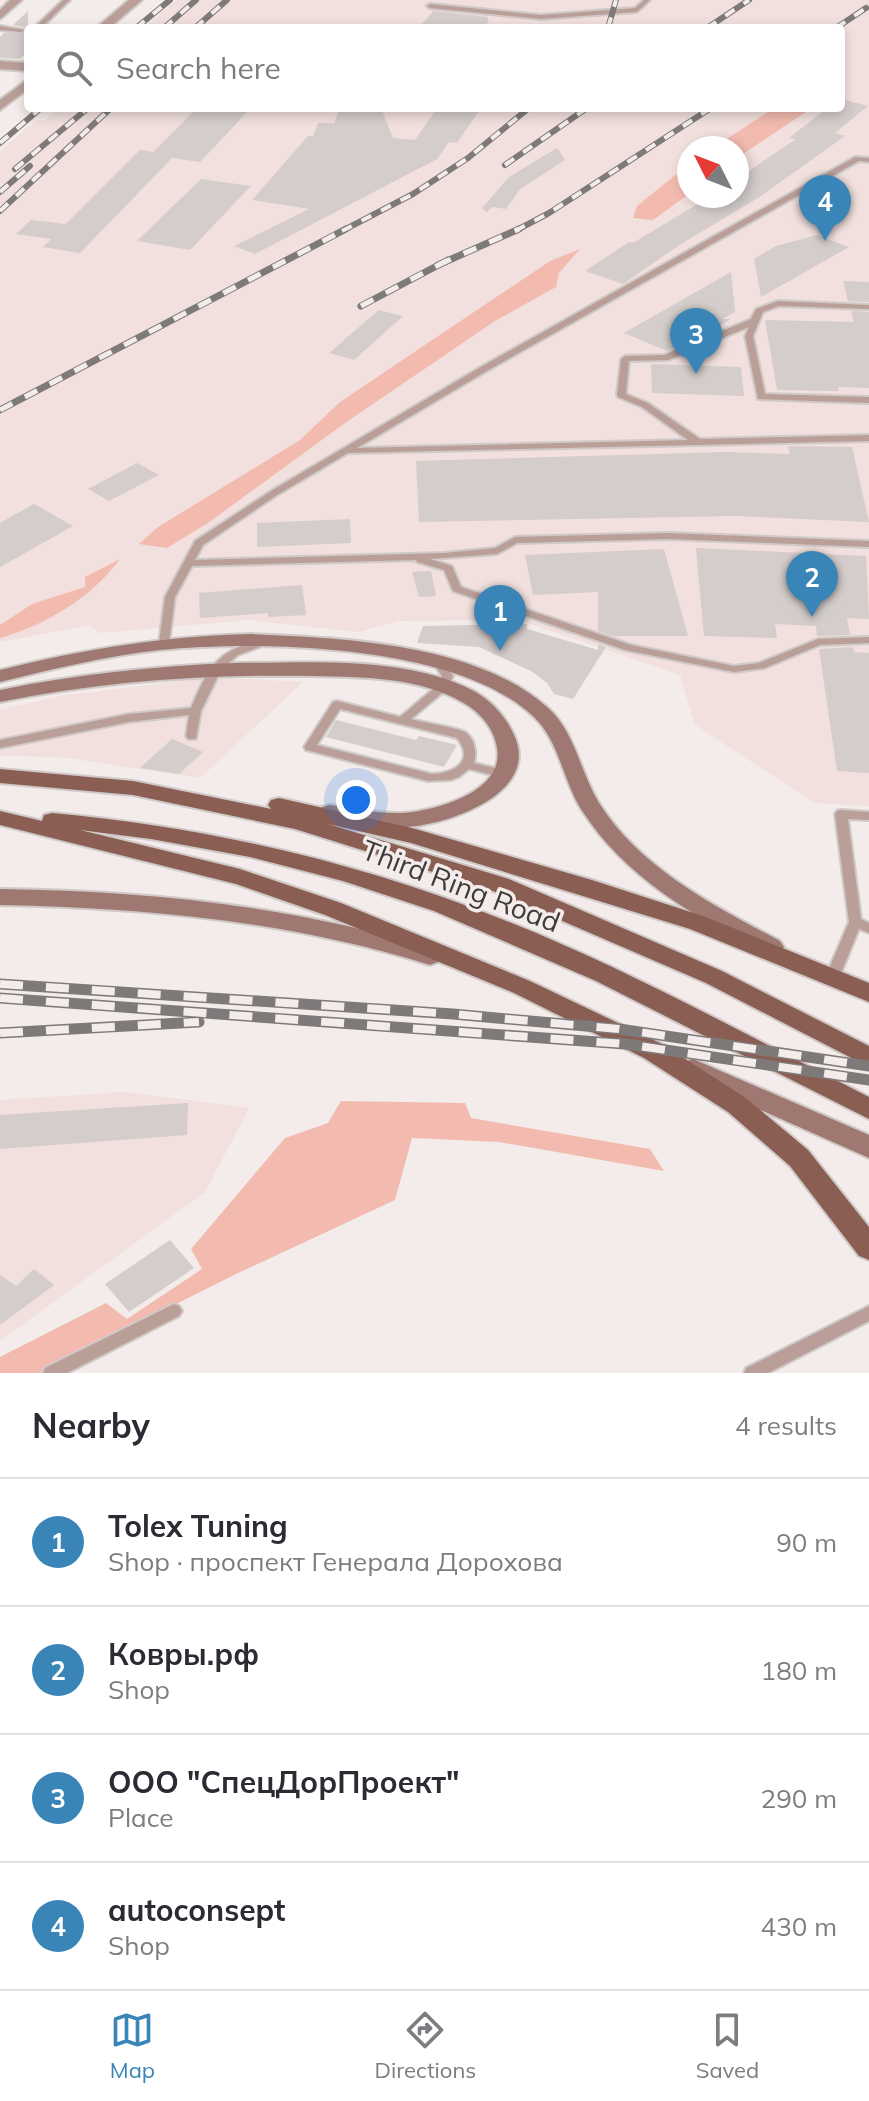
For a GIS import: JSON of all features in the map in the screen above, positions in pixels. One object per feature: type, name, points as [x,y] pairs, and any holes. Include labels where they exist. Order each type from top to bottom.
[{"type":"main road","points":[[0,676],[63,660],[164,643],[351,646],[469,669],[526,699],[559,734],[586,801],[607,833],[632,860],[677,893],[796,961]]},
{"type":"main road","points":[[0,696],[140,674],[215,668],[340,671],[398,676],[443,687],[480,704],[498,722],[508,744],[509,759],[504,774],[480,797],[458,808],[414,819],[381,819],[133,788]]},
{"type":"main road","name":"Third Ring Road","points":[[0,776],[133,788],[297,822],[501,885],[595,923],[730,984],[869,1057]]},
{"type":"main road","points":[[298,808],[412,836],[584,886],[698,923],[796,961],[854,988]]},
{"type":"main road","points":[[0,817],[240,877],[401,935],[522,987],[653,1051],[869,1147]]},
{"type":"main road","name":"Third Ring Road","points":[[0,817],[109,824],[214,841],[331,869],[443,905],[572,961],[869,1109]]},
{"type":"main road","points":[[0,897],[173,904],[243,911],[313,923],[386,942],[522,987]]},
{"type":"main road","points":[[653,1051],[737,1105],[799,1158],[869,1248]]},
{"type":"street","points":[[0,16],[16,0]]},
{"type":"street","points":[[107,24],[136,0]]},
{"type":"street","points":[[0,65],[24,67]]},
{"type":"street","points":[[0,106],[24,86]]},
{"type":"lane","points":[[41,24],[67,0]]},
{"type":"lane","points":[[430,6],[565,16],[637,10],[647,0]]},
{"type":"lane","points":[[0,28],[17,30],[2,39]]},
{"type":"lane","points":[[164,643],[170,597],[199,543],[346,451],[869,152]]},
{"type":"lane","points":[[858,159],[869,160]]},
{"type":"lane","points":[[869,307],[778,303],[759,311],[749,336],[761,397],[869,400]]},
{"type":"lane","points":[[696,441],[645,405],[621,395],[625,359],[665,358],[755,321]]},
{"type":"lane","points":[[346,451],[869,438]]},
{"type":"lane","points":[[188,563],[413,557],[497,551],[515,540],[668,536],[869,544]]},
{"type":"lane","points":[[413,557],[448,568],[457,589],[629,648],[734,669],[761,666],[818,642],[869,640]]},
{"type":"lane","points":[[192,736],[195,711],[215,668],[247,646],[270,643]]},
{"type":"lane","points":[[402,721],[443,687],[448,676],[437,661]]},
{"type":"lane","points":[[337,705],[402,721],[461,735],[469,743],[471,753],[467,765],[458,773],[434,779],[310,747],[337,705]]},
{"type":"lane","points":[[0,744],[129,718],[195,711]]},
{"type":"lane","points":[[467,765],[504,774]]},
{"type":"lane","points":[[854,988],[855,922],[841,814],[869,816]]},
{"type":"lane","points":[[855,922],[869,928]]},
{"type":"lane","points":[[51,1373],[174,1311]]},
{"type":"lane","points":[[752,1373],[869,1313]]},
{"type":"shaded area","points":[[176,0],[869,0],[869,806],[815,803],[695,725],[680,675],[519,620],[400,621],[358,632],[248,620],[100,633],[90,625],[0,642],[0,151],[36,120],[45,120],[54,112],[845,112],[845,24],[149,24]]},
{"type":"shaded area","points":[[768,112],[806,112],[749,150],[749,136],[731,136]]},
{"type":"shaded area","points":[[677,174],[677,203],[653,220],[633,218],[637,206]]},
{"type":"shaded area","points":[[580,249],[559,273],[556,287],[495,321],[345,423],[208,523],[167,548],[139,544],[158,527],[300,440],[340,402],[550,261]]},
{"type":"shaded area","points":[[120,559],[81,598],[51,618],[0,638],[0,625],[32,604],[85,587],[85,577]]},
{"type":"shaded area","points":[[211,677],[303,682],[200,778],[61,757],[0,756],[0,710],[60,696]]},
{"type":"shaded area","points":[[125,1092],[249,1108],[205,1192],[0,1341],[0,1100]]},
{"type":"shaded area","points":[[341,1101],[465,1103],[471,1118],[650,1149],[664,1171],[499,1142],[412,1138],[395,1200],[234,1275],[39,1373],[0,1373],[0,1357],[106,1303],[127,1319],[202,1269],[191,1249],[285,1138],[328,1123]]},
{"type":"building","points":[[28,11],[28,24],[24,27],[13,25]]},
{"type":"building","points":[[433,11],[488,17],[487,24],[422,24]]},
{"type":"building","points":[[24,32],[24,55],[19,59],[0,58],[0,37],[4,33]]},
{"type":"building","points":[[845,100],[868,106],[835,133],[845,136],[749,203],[749,171],[796,139],[789,138],[822,112],[845,112]]},
{"type":"building","points":[[193,112],[247,112],[200,162],[172,158],[80,253],[43,247],[51,239],[16,234],[31,220],[66,224],[140,150],[153,152]]},
{"type":"building","points":[[338,112],[383,112],[393,138],[415,140],[434,112],[478,112],[457,143],[449,142],[437,159],[255,254],[234,246],[309,209],[252,200],[308,136],[313,136],[318,123],[334,123]]},
{"type":"building","points":[[557,148],[565,160],[520,189],[506,209],[493,207],[486,212],[482,208],[509,177]]},
{"type":"building","points":[[201,179],[251,186],[190,250],[137,241]]},
{"type":"building","points":[[691,208],[741,208],[623,284],[585,271],[629,242],[633,243]]},
{"type":"building","points":[[817,235],[849,247],[761,297],[754,259],[776,246]]},
{"type":"building","points":[[731,272],[735,312],[722,319],[731,319],[702,336],[667,351],[624,333]]},
{"type":"building","points":[[843,281],[869,282],[869,302],[848,301]]},
{"type":"building","points":[[379,310],[403,316],[354,360],[329,353]]},
{"type":"building","points":[[851,311],[869,312],[869,388],[777,390],[765,320],[854,322]]},
{"type":"building","points":[[651,364],[741,367],[744,396],[652,393]]},
{"type":"building","points":[[788,446],[852,447],[869,522],[736,516],[419,522],[416,461],[725,452],[790,454]]},
{"type":"building","points":[[137,463],[159,475],[109,501],[88,489]]},
{"type":"building","points":[[34,504],[73,526],[0,567],[0,523]]},
{"type":"building","points":[[350,519],[351,543],[257,547],[257,523]]},
{"type":"building","points":[[696,548],[866,556],[869,619],[847,618],[850,635],[817,636],[816,626],[775,624],[777,638],[704,636]]},
{"type":"building","points":[[664,549],[688,636],[613,636],[598,631],[598,592],[533,595],[525,555]]},
{"type":"building","points":[[431,571],[436,596],[419,597],[412,572]]},
{"type":"building","points":[[302,585],[306,615],[268,617],[268,613],[200,618],[199,593]]},
{"type":"building","points":[[527,624],[527,629],[598,650],[598,644],[606,647],[573,699],[554,694],[547,683],[531,671],[479,647],[417,643],[423,626]]},
{"type":"building","points":[[853,647],[854,652],[869,653],[869,773],[837,771],[819,649]]},
{"type":"building","points":[[336,720],[416,740],[419,736],[457,745],[444,767],[326,737]]},
{"type":"building","points":[[172,739],[203,752],[179,774],[140,768]]},
{"type":"building","points":[[188,1103],[187,1135],[0,1149],[0,1115]]},
{"type":"building","points":[[170,1240],[194,1268],[129,1312],[105,1284]]},
{"type":"building","points":[[34,1269],[54,1285],[0,1325],[0,1275],[16,1286]]},
{"type":"railway","points":[[141,24],[170,0]]},
{"type":"railway","points":[[169,24],[196,0]]},
{"type":"railway","points":[[200,24],[227,0]]},
{"type":"railway","points":[[609,24],[616,0]]},
{"type":"railway","points":[[713,24],[749,0]]},
{"type":"railway","points":[[842,24],[866,8]]},
{"type":"railway","points":[[0,143],[36,112]]},
{"type":"railway","points":[[15,169],[83,112]]},
{"type":"railway","points":[[0,211],[107,112]]},
{"type":"railway","points":[[342,231],[413,194],[468,158],[524,112]]},
{"type":"railway","points":[[505,165],[581,112]]},
{"type":"railway","points":[[518,230],[549,213],[705,112]]},
{"type":"railway","points":[[0,192],[30,166]]},
{"type":"railway","points":[[0,410],[346,229]]},
{"type":"railway","points":[[441,263],[518,230]]},
{"type":"railway","points":[[441,263],[448,260]]},
{"type":"railway","points":[[361,306],[441,263]]},
{"type":"railway","points":[[0,984],[453,1014],[619,1029],[869,1066]]},
{"type":"railway","points":[[0,998],[625,1044],[869,1080]]},
{"type":"railway","points":[[0,1033],[199,1022]]},
{"type":"place","name":"autoconsept","points":[[825,241]]},
{"type":"place","name":"ООО \"СпецДорПроект\"","points":[[696,374]]},
{"type":"place","name":"Ковры.рф","points":[[812,617]]},
{"type":"place","name":"Tolex Tuning","points":[[500,651]]}]
